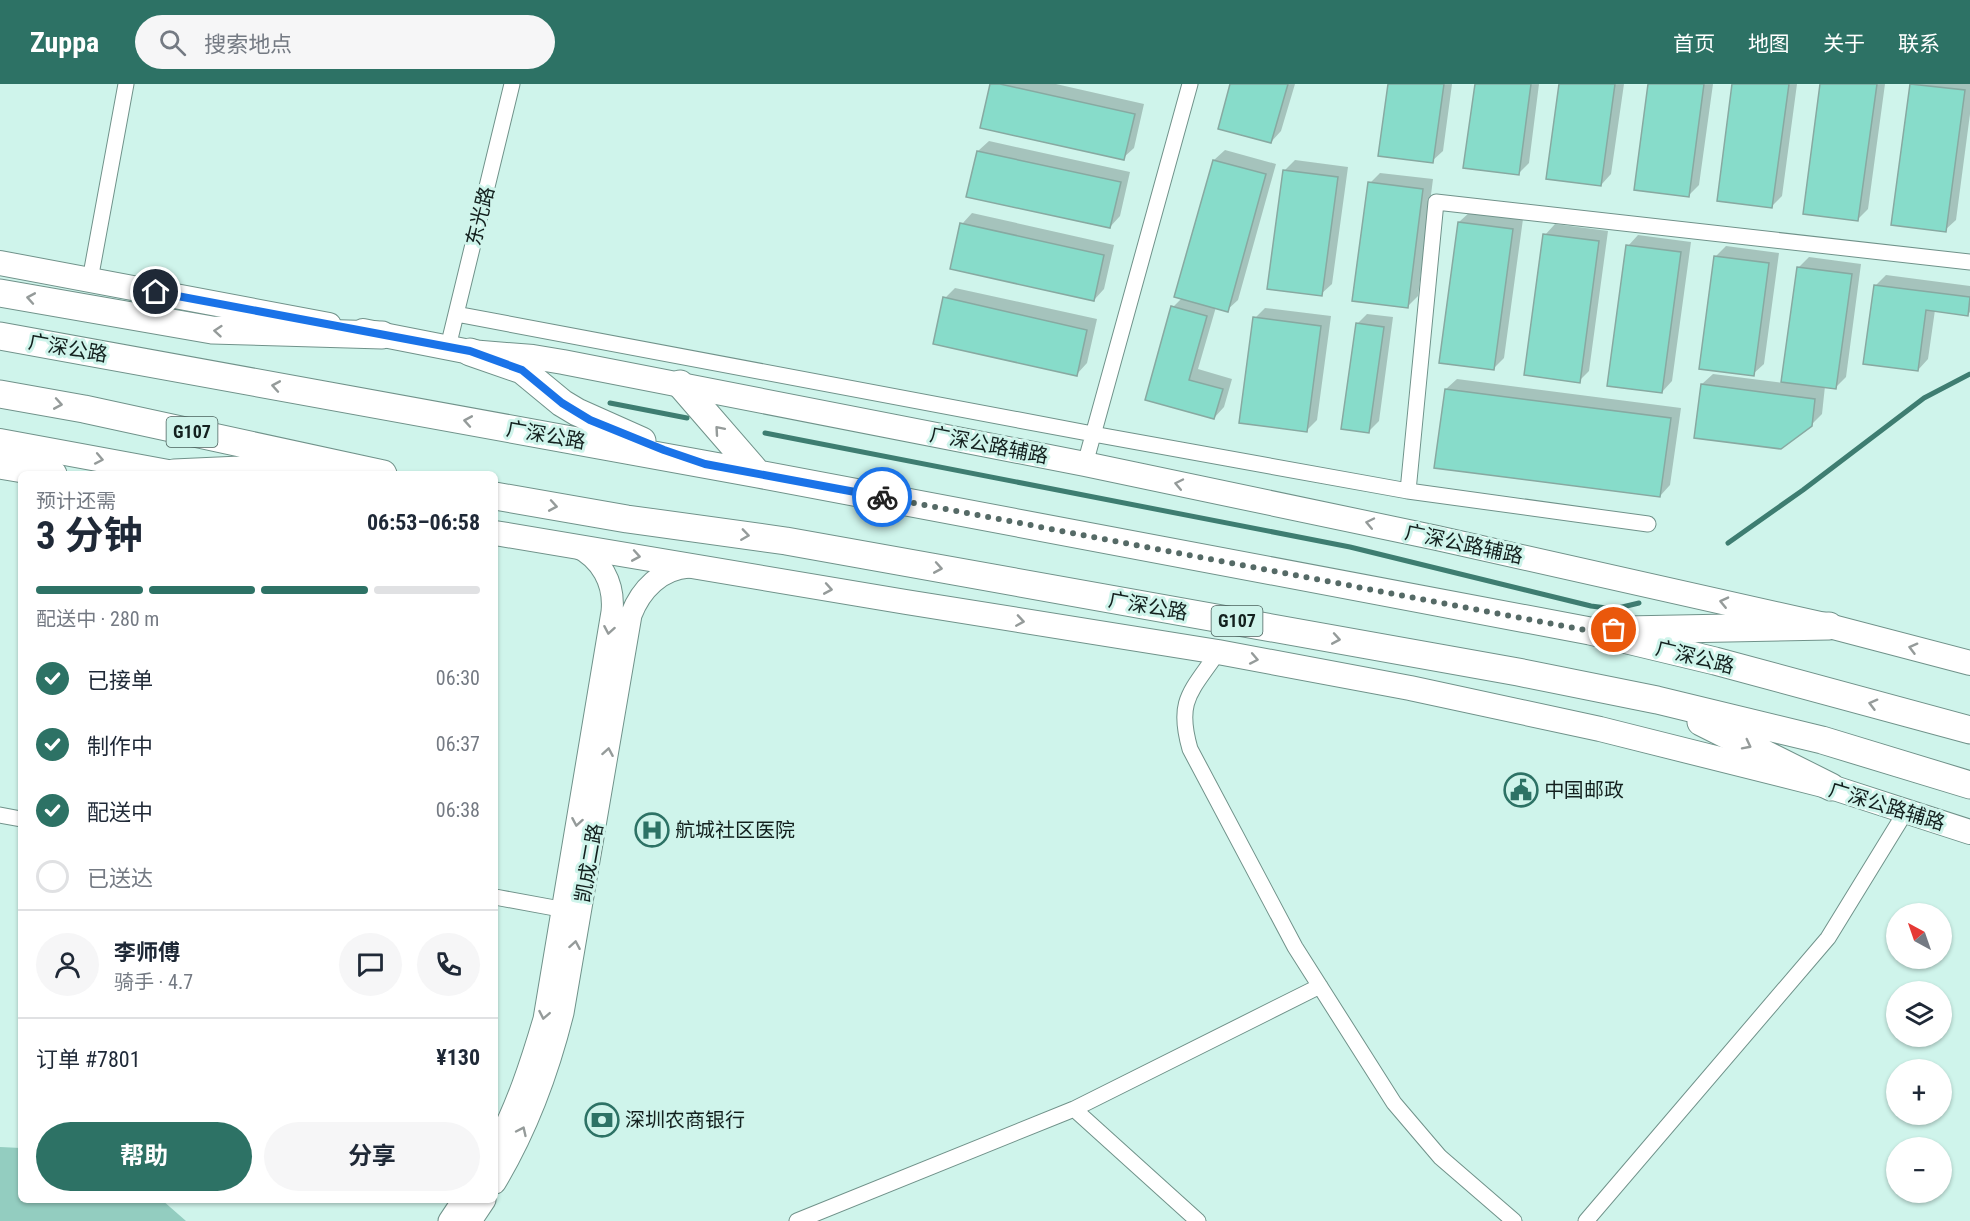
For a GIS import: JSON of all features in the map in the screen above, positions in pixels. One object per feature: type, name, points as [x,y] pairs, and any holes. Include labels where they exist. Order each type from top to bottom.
[{"type":"highway","points":[[0,292],[212,330],[382,335]]},
{"type":"highway","name":"广深公路","points":[[0,336],[705,464],[1590,631],[1715,661],[1970,730]]},
{"type":"highway","points":[[459,349],[522,370],[562,403],[590,420],[705,464]]},
{"type":"highway","points":[[680,384],[758,474]]},
{"type":"highway","name":"G107","points":[[0,394],[84,409],[369,471]]},
{"type":"highway","points":[[0,465],[35,471]]},
{"type":"highway","points":[[231,471],[342,465]]},
{"type":"highway","name":"广深公路","points":[[498,497],[627,519],[786,541],[1518,672],[1657,700],[1822,740],[1970,785]]},
{"type":"highway","points":[[1590,631],[1829,626]]},
{"type":"highway","points":[[1657,700],[1831,787]]},
{"type":"main road","name":"广深公路辅路","points":[[0,263],[459,349],[533,357],[680,384],[1085,464],[1448,540],[1829,626],[1970,663]]},
{"type":"main road","points":[[0,441],[160,471]]},
{"type":"main road","name":"广深公路辅路","points":[[498,533],[1218,652],[1410,688],[1600,729],[1831,787],[1970,832]]},
{"type":"street","points":[[90,280],[126,84]]},
{"type":"street","name":"东光路","points":[[459,349],[456,314],[512,84]]},
{"type":"street","points":[[1085,464],[1190,84]]},
{"type":"street","points":[[1407,491],[1436,202],[1970,262]]},
{"type":"street","points":[[456,314],[1407,491],[1648,524]]},
{"type":"street","name":"凯成二路","points":[[498,1177],[531,1112],[555,1047],[563,1013],[571,910],[613,602],[609,582],[599,563],[574,546]]},
{"type":"street","name":"凯成二路","points":[[498,1141],[516,1105],[544,1019],[571,910],[631,615],[639,598],[657,578],[673,569],[693,566]]},
{"type":"street","points":[[1218,652],[1189,694],[1183,713],[1184,729],[1190,749],[1296,947],[1394,1103],[1440,1156],[1514,1221]]},
{"type":"street","points":[[1586,1221],[1828,938],[1906,812]]},
{"type":"street","points":[[0,815],[18,818]]},
{"type":"street","points":[[498,898],[571,910]]},
{"type":"street","points":[[799,1221],[1074,1109],[1320,986]]},
{"type":"street","points":[[1074,1109],[1198,1221]]},
{"type":"street","points":[[449,1221],[461,1203]]},
{"type":"street","points":[[471,1221],[483,1203]]},
{"type":"green space","points":[[0,1147],[18,1148],[18,1203],[165,1203],[186,1221],[0,1221]]},
{"type":"building","points":[[990,84],[1000,84],[1135,114],[1124,160],[980,128]]},
{"type":"building","points":[[1230,84],[1288,84],[1271,143],[1218,129]]},
{"type":"building","points":[[1388,84],[1444,84],[1433,163],[1378,156]]},
{"type":"building","points":[[1475,84],[1531,84],[1519,175],[1463,168]]},
{"type":"building","points":[[1559,84],[1615,84],[1601,186],[1546,179]]},
{"type":"building","points":[[1648,84],[1704,84],[1689,197],[1634,190]]},
{"type":"building","points":[[1732,84],[1789,84],[1772,208],[1717,201]]},
{"type":"building","points":[[1820,84],[1877,84],[1858,221],[1803,214]]},
{"type":"building","points":[[1910,84],[1965,90],[1946,232],[1891,225]]},
{"type":"building","points":[[977,151],[1121,182],[1110,228],[966,197]]},
{"type":"building","points":[[1213,160],[1266,174],[1228,312],[1174,297]]},
{"type":"building","points":[[1283,170],[1338,177],[1322,296],[1267,289]]},
{"type":"building","points":[[1368,182],[1423,189],[1408,308],[1352,301]]},
{"type":"building","points":[[1458,222],[1513,229],[1494,370],[1439,363]]},
{"type":"building","points":[[960,223],[1104,255],[1094,301],[950,269]]},
{"type":"building","points":[[1543,234],[1599,241],[1580,383],[1524,375]]},
{"type":"building","points":[[1626,245],[1681,252],[1662,393],[1607,386]]},
{"type":"building","points":[[1714,256],[1769,263],[1754,376],[1699,369]]},
{"type":"building","points":[[1797,267],[1852,274],[1836,389],[1781,382]]},
{"type":"building","points":[[1874,285],[1970,297],[1968,316],[1926,310],[1918,371],[1863,364]]},
{"type":"building","points":[[943,297],[1087,330],[1077,376],[933,344]]},
{"type":"building","points":[[1171,306],[1207,316],[1189,380],[1223,389],[1214,419],[1145,400]]},
{"type":"building","points":[[1253,317],[1321,326],[1307,432],[1239,423]]},
{"type":"building","points":[[1356,323],[1384,327],[1369,433],[1341,429]]},
{"type":"building","points":[[1701,384],[1815,399],[1812,426],[1781,449],[1694,438]]},
{"type":"building","points":[[1445,389],[1671,418],[1660,497],[1434,468]]},
{"type":"waterway","points":[[1728,543],[1803,490],[1924,398],[1970,374]]},
{"type":"waterway","points":[[610,403],[687,418]]},
{"type":"waterway","points":[[765,433],[1350,547],[1591,606],[1614,609],[1639,603]]},
{"type":"way so far","points":[[882,497],[1590,631],[1614,630]]},
{"type":"place","name":"中国邮政","points":[[1521,790]]},
{"type":"place","name":"航城社区医院","points":[[652,830]]},
{"type":"place","name":"深圳农商银行","points":[[602,1120]]},
{"type":"route","points":[[156,292],[470,351],[522,370],[562,403],[590,420],[664,450],[705,464],[882,497]]}]
